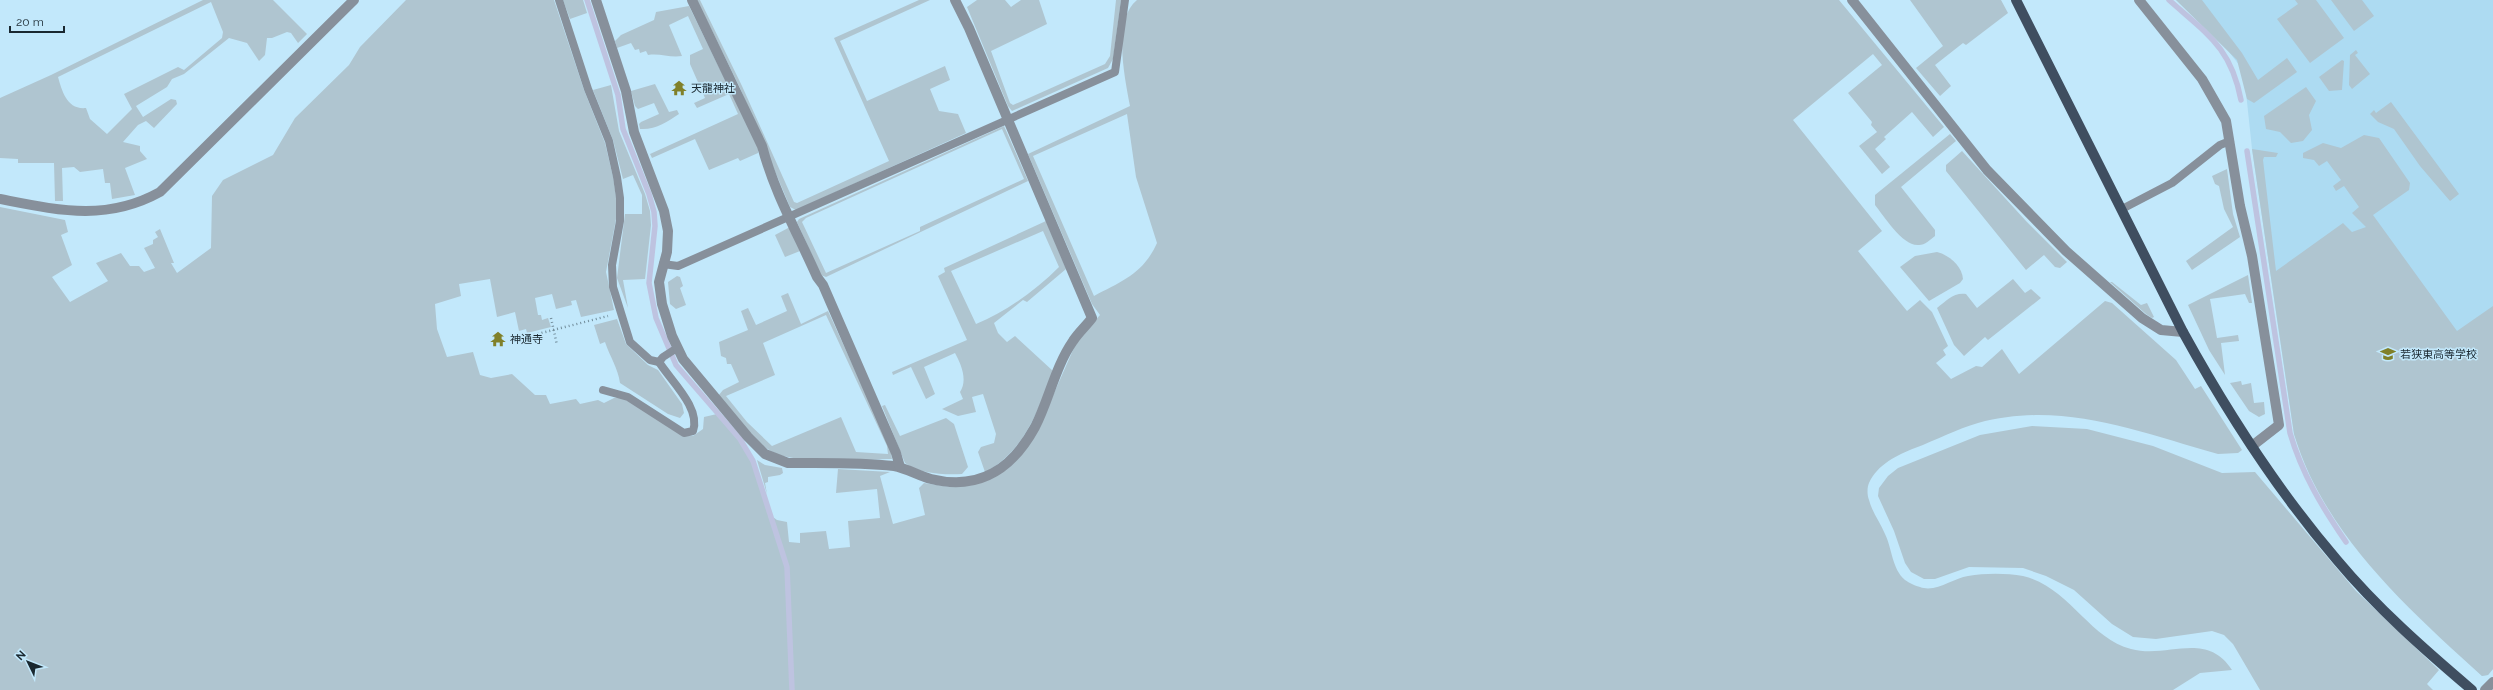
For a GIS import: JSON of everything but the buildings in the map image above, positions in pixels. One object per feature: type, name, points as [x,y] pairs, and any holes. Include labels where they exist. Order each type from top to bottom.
[{"type":"main road","points":[[2016,0],[2183,332],[2206,374],[2252,446],[2337,561],[2392,618],[2472,690]]},
{"type":"street","points":[[0,199],[56,209],[92,212],[112,209],[148,198],[160,192],[354,0]]},
{"type":"street","points":[[596,0],[626,91],[634,132],[664,211],[668,231],[667,252],[659,282],[662,304],[676,349],[683,359],[719,404],[765,454],[776,460],[788,463],[880,464],[900,467],[909,472],[952,483],[981,479],[1001,470],[1020,450],[1035,427],[1072,342],[1092,318],[969,28],[955,0]]},
{"type":"street","points":[[692,0],[762,146],[767,166],[817,277],[823,285],[896,453],[900,467]]},
{"type":"street","points":[[1852,0],[1987,170],[2031,217],[2142,318],[2161,330],[2183,332]]},
{"type":"street","points":[[2139,0],[2202,79],[2226,121],[2240,206],[2252,256],[2279,425],[2252,446]]},
{"type":"street","points":[[2485,690],[2493,682]]},
{"type":"lane","points":[[559,0],[588,89],[608,141],[617,177],[620,198],[620,221],[611,277],[630,342],[650,360],[661,359],[676,349]]},
{"type":"lane","points":[[663,264],[678,266],[790,218],[1115,72],[1125,0]]},
{"type":"lane","points":[[2122,209],[2172,183],[2220,145],[2230,141]]},
{"type":"lane","points":[[603,390],[628,397],[684,433],[693,432],[696,424],[692,410],[661,359]]},
{"type":"path","points":[[526,337],[622,313]]},
{"type":"path","points":[[551,318],[557,345]]},
{"type":"shaded area","points":[[203,0],[273,0],[307,34],[298,43],[291,33],[287,32],[272,38],[267,38],[265,55],[259,61],[247,43],[229,38],[184,74],[172,79],[167,87],[136,106],[143,117],[171,99],[176,100],[177,104],[154,128],[146,121],[138,125],[123,142],[140,146],[140,151],[147,159],[125,168],[135,195],[112,199],[110,183],[105,183],[103,169],[80,172],[74,167],[62,168],[63,201],[55,201],[54,163],[18,163],[18,159],[0,158],[0,98],[51,75]],"holes":[[[211,2],[223,32],[222,38],[184,70],[178,67],[124,94],[132,109],[107,134],[90,119],[86,108],[80,108],[70,103],[61,88],[58,77]]]},
{"type":"shaded area","points":[[406,0],[554,0],[584,90],[605,143],[613,177],[616,197],[616,219],[606,272],[614,310],[581,317],[576,300],[571,301],[572,305],[556,309],[552,294],[535,298],[538,315],[541,315],[542,320],[548,318],[551,327],[527,333],[526,329],[519,331],[515,312],[497,317],[490,279],[459,284],[461,296],[435,304],[437,329],[447,357],[473,352],[480,375],[491,378],[512,374],[535,395],[546,395],[550,404],[576,399],[580,404],[598,400],[604,403],[614,398],[624,398],[681,434],[693,436],[703,429],[704,417],[717,414],[746,447],[770,515],[777,520],[787,522],[789,542],[800,543],[800,533],[826,531],[829,549],[850,547],[848,521],[880,518],[877,489],[836,493],[838,469],[890,472],[880,476],[893,524],[925,515],[919,488],[924,483],[950,487],[984,480],[1000,473],[1051,400],[1077,341],[1100,315],[1092,304],[1028,154],[1130,106],[1123,66],[1122,35],[1129,9],[1137,0],[1839,0],[1944,127],[1933,137],[1912,112],[1884,137],[1886,139],[1875,149],[1890,167],[1882,174],[1859,146],[1877,132],[1871,125],[1872,122],[1848,93],[1882,65],[1873,54],[1793,120],[1882,231],[1858,251],[1907,311],[1920,300],[1932,312],[1948,346],[1943,350],[1946,355],[1936,363],[1951,379],[1976,366],[1982,367],[2002,349],[2019,374],[2105,301],[2112,303],[2176,360],[2195,389],[2201,386],[2242,450],[2238,453],[2218,454],[2129,428],[2070,417],[2040,415],[2009,417],[1970,425],[1895,457],[1877,470],[1869,483],[1868,498],[1883,530],[1897,570],[1905,580],[1917,586],[1926,588],[1938,587],[1962,577],[1975,575],[2003,574],[2023,576],[2039,582],[2053,590],[2090,624],[2116,643],[2131,649],[2145,651],[2198,648],[2210,651],[2222,658],[2232,670],[2200,673],[2173,690],[0,690],[0,207],[65,220],[68,232],[61,235],[72,265],[52,277],[70,302],[108,281],[96,263],[121,253],[130,266],[139,266],[144,272],[155,268],[144,248],[153,244],[153,240],[158,237],[155,232],[160,229],[174,263],[171,263],[177,273],[211,248],[212,196],[223,180],[273,155],[295,118],[349,65],[360,47]],"holes":[[[1127,114],[1136,177],[1157,243],[1145,262],[1131,276],[1094,296],[1033,156]]]},
{"type":"shaded area","points":[[563,0],[583,0],[587,13],[570,19]]},
{"type":"shaded area","points":[[697,0],[700,0],[742,86],[794,202],[797,203],[889,161],[834,38],[919,0],[930,0],[840,41],[867,101],[945,66],[950,80],[930,89],[939,111],[958,114],[966,133],[796,210],[790,207],[740,88]]},
{"type":"shaded area","points":[[977,0],[1005,0],[1011,7],[1021,0],[1039,0],[1047,24],[991,51],[1010,103],[1013,105],[1105,64],[1110,56],[1116,0],[1121,0],[1113,59],[1108,68],[1012,111],[1008,106],[967,7]]},
{"type":"shaded area","points":[[1910,0],[2001,0],[2008,13],[1966,45],[1963,43],[1935,65],[1951,86],[1940,96],[1916,68],[1943,46]]},
{"type":"shaded area","name":"若狭東高等学校","points":[[2176,0],[2493,0],[2493,669],[2488,675],[2482,676],[2396,594],[2349,538],[2310,476],[2294,434],[2252,149],[2245,83],[2240,66],[2222,43]]},
{"type":"shaded area","points":[[2176,0],[2202,0],[2242,53],[2258,80],[2287,58],[2297,72],[2254,103],[2247,99],[2237,60]]},
{"type":"shaded area","points":[[2295,0],[2316,0],[2344,38],[2310,63],[2277,19],[2298,4]]},
{"type":"shaded area","points":[[2331,0],[2362,0],[2374,16],[2354,31]]},
{"type":"shaded area","points":[[689,6],[758,147],[758,153],[740,161],[738,158],[709,170],[695,139],[652,158],[650,154],[738,114],[729,94],[697,108],[694,103],[705,98],[690,64],[690,55],[703,49],[688,16],[669,25],[682,56],[648,55],[646,51],[640,53],[639,49],[635,50],[631,43],[617,48],[615,41],[621,35],[654,20],[656,12]]},
{"type":"shaded area","points":[[2356,50],[2358,53],[2355,55],[2370,74],[2352,89],[2349,85],[2350,55]]},
{"type":"shaded area","points":[[2342,60],[2344,61],[2342,90],[2329,91],[2319,77]]},
{"type":"shaded area","points":[[655,84],[669,112],[677,110],[679,114],[666,123],[656,127],[640,129],[639,124],[641,122],[659,114],[654,103],[638,109],[635,106],[631,91]]},
{"type":"shaded area","points":[[611,85],[619,131],[645,194],[650,211],[651,225],[645,279],[623,280],[628,308],[617,278],[625,214],[642,214],[642,195],[633,175],[623,179],[613,140],[593,90]]},
{"type":"shaded area","points":[[2306,87],[2316,101],[2309,115],[2312,130],[2303,141],[2291,143],[2280,132],[2266,129],[2264,116]]},
{"type":"shaded area","points":[[2391,102],[2459,194],[2450,201],[2420,166],[2394,129],[2378,122],[2370,114],[2374,110],[2376,113]]},
{"type":"shaded area","points":[[1004,126],[1028,181],[826,277],[821,275],[797,222],[799,219]],"holes":[[[1002,129],[1024,179],[920,227],[920,231],[826,273],[802,222],[806,218]]]},
{"type":"shaded area","points":[[1950,134],[1956,141],[1901,187],[1935,230],[1935,236],[1927,242],[1921,245],[1913,244],[1900,236],[1894,230],[1875,205],[1875,195]]},
{"type":"shaded area","points":[[2364,135],[2379,138],[2410,183],[2409,190],[2373,215],[2457,331],[2493,306],[2493,669],[2488,675],[2482,676],[2425,624],[2371,567],[2347,537],[2325,504],[2308,470],[2294,434],[2252,149],[2278,153],[2276,157],[2264,157],[2263,160],[2276,271],[2343,223],[2352,232],[2366,227],[2352,213],[2359,207],[2344,186],[2336,191],[2333,186],[2341,180],[2327,161],[2319,166],[2314,160],[2303,158],[2303,153],[2323,143],[2341,148]]},
{"type":"shaded area","points":[[1962,151],[2026,221],[2067,262],[2060,268],[2055,267],[2044,255],[2026,270],[1946,171],[1946,165]]},
{"type":"shaded area","points":[[2227,169],[2233,214],[2240,237],[2192,270],[2186,261],[2233,227],[2224,209],[2219,186],[2215,184],[2212,176]]},
{"type":"shaded area","points":[[1046,221],[1066,269],[1027,302],[1023,300],[994,323],[998,333],[1007,342],[1015,336],[1053,371],[1035,415],[1020,441],[999,463],[985,472],[978,452],[981,447],[994,443],[996,434],[983,394],[972,397],[976,412],[958,416],[942,409],[963,399],[960,392],[964,377],[955,353],[924,367],[935,394],[926,399],[911,367],[893,375],[892,372],[967,340],[938,276],[945,272],[944,268]],"holes":[[[1043,231],[1059,267],[1041,284],[1020,300],[976,324],[951,271]]]},
{"type":"shaded area","points":[[790,227],[800,251],[785,257],[775,235]]},
{"type":"shaded area","points":[[1937,252],[1942,253],[1954,262],[1960,270],[1963,279],[1960,283],[1929,301],[1900,267],[1915,256]]},
{"type":"shaded area","points":[[2248,275],[2252,303],[2249,303],[2245,294],[2210,299],[2217,338],[2238,335],[2239,341],[2221,343],[2225,375],[2209,350],[2188,305]]},
{"type":"shaded area","points":[[677,276],[680,277],[683,286],[680,288],[686,305],[676,309],[670,304],[668,282]]},
{"type":"shaded area","points":[[2013,279],[2025,293],[2031,289],[2041,298],[1988,340],[1985,337],[1964,356],[1954,345],[1937,308],[1958,294],[1966,294],[1977,308]]},
{"type":"shaded area","points":[[2110,282],[2141,305],[2147,303],[2154,317],[2152,318],[2146,314]]},
{"type":"shaded area","points":[[788,293],[801,324],[828,311],[890,447],[892,459],[811,460],[781,455],[771,451],[757,440],[718,396],[723,390],[739,382],[731,364],[727,364],[726,358],[721,356],[719,342],[748,330],[741,311],[748,308],[756,325],[787,311],[781,296]],"holes":[[[826,315],[887,446],[888,454],[856,452],[841,417],[772,446],[747,422],[726,396],[775,375],[763,343]]]},
{"type":"shaded area","points":[[617,319],[626,344],[648,365],[658,370],[682,404],[684,413],[680,418],[668,414],[620,383],[616,367],[605,342],[600,344],[594,325]]},
{"type":"shaded area","points":[[2241,381],[2242,385],[2251,383],[2254,403],[2264,402],[2265,414],[2259,417],[2249,411],[2230,383]]},
{"type":"shaded area","points":[[885,405],[900,436],[946,418],[954,424],[968,467],[962,474],[940,474],[918,470],[905,463],[882,406]]},
{"type":"shaded area","points":[[2032,426],[2087,429],[2153,446],[2222,473],[2255,472],[2356,591],[2439,670],[2427,684],[2433,690],[2260,690],[2233,644],[2224,635],[2212,631],[2156,639],[2133,637],[2112,624],[2074,590],[2046,576],[2023,568],[1969,567],[1935,579],[1924,579],[1911,572],[1905,563],[1894,531],[1878,496],[1879,488],[1888,476],[1898,468],[1980,435]]},
{"type":"shaded area","points":[[757,460],[765,465],[782,468],[783,473],[780,475],[768,477],[768,482],[765,483],[767,494]]},
{"type":"waterway","points":[[587,0],[618,95],[623,129],[649,194],[654,212],[655,226],[649,283],[656,318],[676,365],[740,439],[753,461],[787,567],[792,690]]},
{"type":"waterway","points":[[2169,0],[2206,33],[2224,54],[2237,82],[2241,100]]},
{"type":"waterway","points":[[2247,151],[2290,433],[2300,462],[2314,490],[2346,542]]},
{"type":"place","name":"天龍神社","points":[[679,88]]},
{"type":"place","name":"神通寺","points":[[498,339]]},
{"type":"place","name":"若狭東高等学校","points":[[2388,354]]}]
